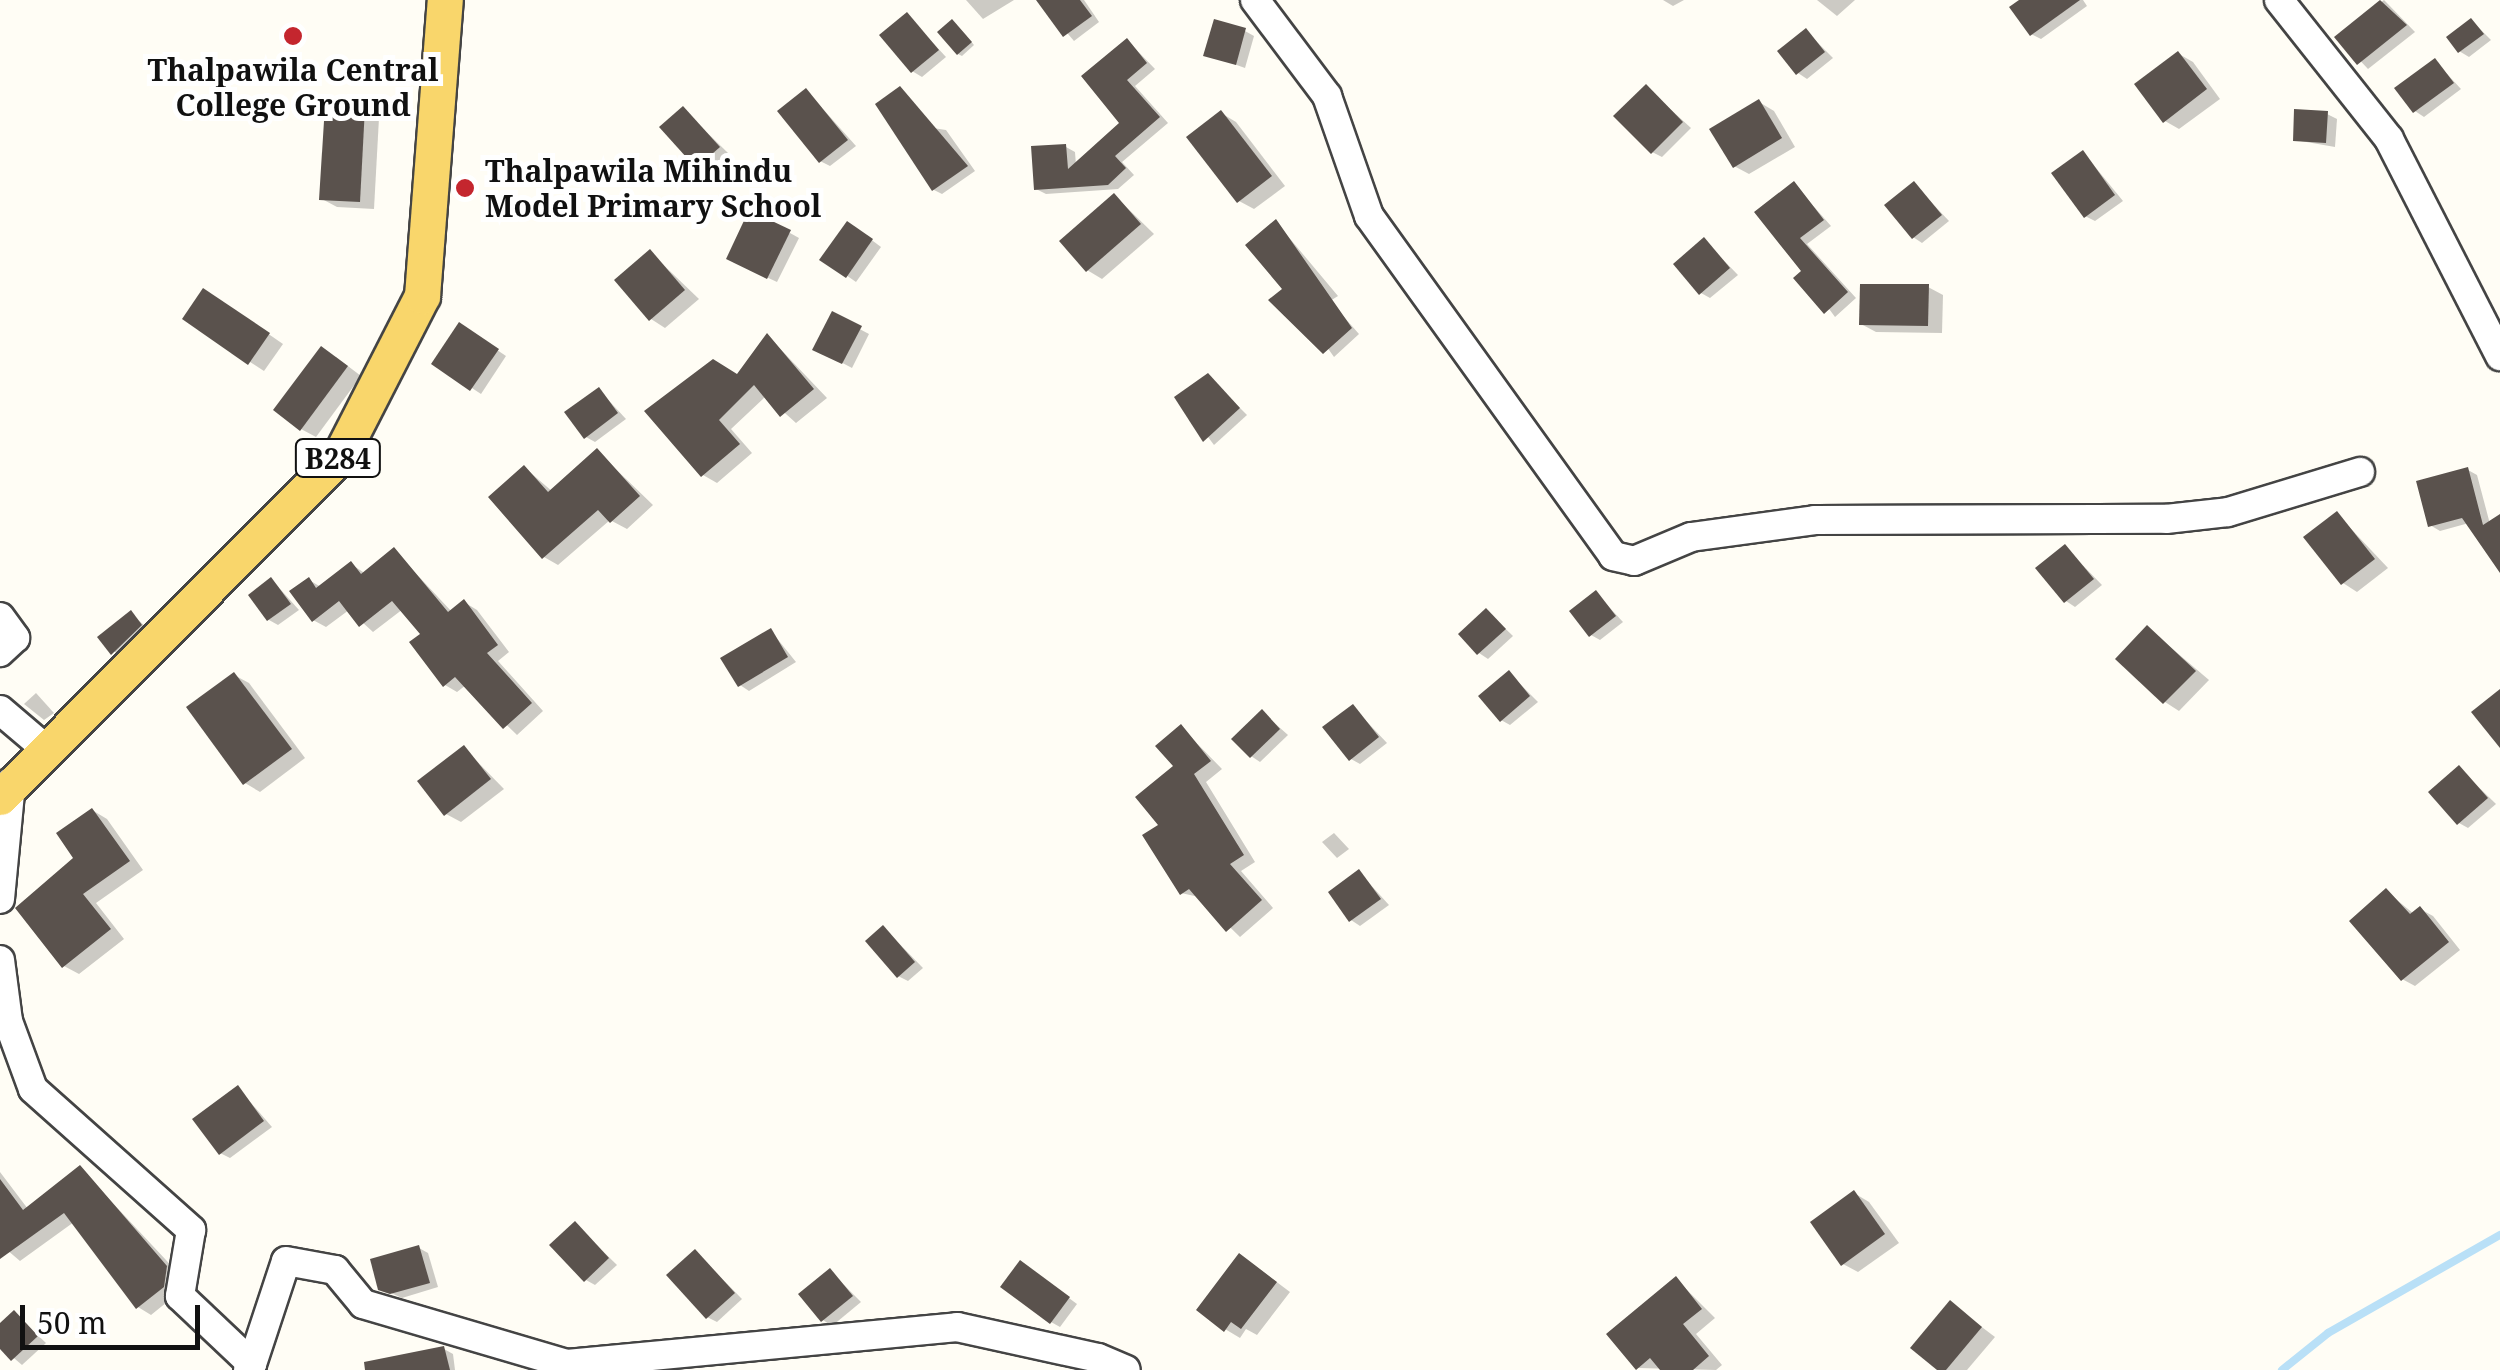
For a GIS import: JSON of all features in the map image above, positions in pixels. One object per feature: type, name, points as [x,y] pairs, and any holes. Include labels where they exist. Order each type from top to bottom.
[{"type":"main road","name":"B284","points":[[5,789],[340,456],[422,296],[445,0]]},
{"type":"street","points":[[1255,0],[1327,96],[1369,216],[1613,556],[1634,561],[1691,538],[1815,520],[2166,520],[2228,512],[2360,472]]},
{"type":"street","points":[[2279,0],[2389,139],[2500,356]]},
{"type":"street","points":[[0,617],[15,638],[0,652]]},
{"type":"street","points":[[0,710],[46,749]]},
{"type":"street","points":[[0,899],[5,789]]},
{"type":"street","points":[[0,960],[8,1021],[32,1089],[191,1230],[180,1296],[250,1367],[286,1260],[335,1270],[364,1304],[567,1364],[957,1327],[1098,1358],[1126,1370]]},
{"type":"building","points":[[1036,0],[1080,0],[1092,16],[1063,37]]},
{"type":"building","points":[[2019,0],[2080,0],[2030,36],[2009,7]]},
{"type":"building","points":[[2380,0],[2407,25],[2357,65],[2334,37]]},
{"type":"building","points":[[907,12],[939,50],[911,73],[879,35]]},
{"type":"building","points":[[2471,18],[2484,34],[2458,53],[2446,37]]},
{"type":"building","points":[[952,19],[972,42],[957,55],[937,32]]},
{"type":"building","points":[[1214,19],[1246,28],[1236,65],[1203,56]]},
{"type":"building","points":[[1806,28],[1825,52],[1796,75],[1777,51]]},
{"type":"building","points":[[1127,38],[1147,63],[1127,80],[1160,117],[1115,156],[1126,168],[1108,185],[1034,190],[1031,146],[1066,144],[1068,169],[1119,123],[1081,76]]},
{"type":"building","points":[[2178,51],[2207,89],[2163,123],[2134,84]]},
{"type":"building","points":[[2435,58],[2454,83],[2413,113],[2394,88]]},
{"type":"building","points":[[1646,84],[1683,122],[1651,154],[1613,116]]},
{"type":"building","points":[[900,86],[968,166],[932,191],[875,104]]},
{"type":"building","points":[[806,88],[848,140],[819,163],[777,111]]},
{"type":"building","points":[[1759,99],[1782,138],[1733,168],[1709,129]]},
{"type":"building","points":[[325,105],[365,107],[360,202],[319,200]]},
{"type":"building","points":[[683,106],[720,147],[696,168],[659,127]]},
{"type":"building","points":[[2294,109],[2328,111],[2326,143],[2293,141]]},
{"type":"building","points":[[1221,110],[1272,176],[1237,203],[1186,137]]},
{"type":"building","points":[[2083,150],[2115,195],[2084,218],[2051,173]]},
{"type":"building","points":[[1794,181],[1824,220],[1800,238],[1848,292],[1824,314],[1793,278],[1801,271],[1754,212]]},
{"type":"building","points":[[1914,181],[1942,215],[1912,239],[1884,205]]},
{"type":"building","points":[[1114,193],[1141,224],[1086,272],[1059,241]]},
{"type":"building","points":[[749,210],[791,230],[767,279],[726,259]]},
{"type":"building","points":[[1276,219],[1352,328],[1323,354],[1268,300],[1282,289],[1245,245]]},
{"type":"building","points":[[847,221],[873,239],[846,278],[819,260]]},
{"type":"building","points":[[1704,237],[1730,268],[1699,295],[1673,264]]},
{"type":"building","points":[[650,249],[685,290],[649,321],[614,280]]},
{"type":"building","points":[[1860,284],[1929,284],[1928,326],[1859,325]]},
{"type":"building","points":[[203,288],[270,333],[248,365],[182,319]]},
{"type":"building","points":[[832,311],[862,326],[842,364],[812,350]]},
{"type":"building","points":[[459,322],[499,349],[470,391],[431,364]]},
{"type":"building","points":[[767,333],[814,389],[780,417],[754,385],[719,420],[740,444],[701,477],[644,411],[713,359],[737,374]]},
{"type":"building","points":[[321,346],[348,366],[300,431],[273,410]]},
{"type":"building","points":[[1208,373],[1240,408],[1203,442],[1174,397]]},
{"type":"building","points":[[599,387],[618,413],[584,439],[564,412]]},
{"type":"building","points":[[597,448],[640,496],[610,523],[598,510],[542,559],[488,497],[524,465],[548,492]]},
{"type":"building","points":[[2468,467],[2483,525],[2500,514],[2500,573],[2462,518],[2428,527],[2416,481]]},
{"type":"building","points":[[2337,511],[2375,559],[2341,585],[2303,537]]},
{"type":"building","points":[[2065,544],[2094,579],[2064,603],[2035,568]]},
{"type":"building","points":[[394,547],[448,612],[464,599],[498,645],[487,653],[532,703],[503,729],[455,677],[443,687],[409,642],[420,634],[392,601],[359,627],[339,601],[312,622],[289,591],[309,577],[316,588],[351,561],[361,574]]},
{"type":"building","points":[[271,577],[291,604],[267,621],[248,595]]},
{"type":"building","points":[[1596,590],[1616,616],[1589,637],[1569,611]]},
{"type":"building","points":[[1486,608],[1506,629],[1477,655],[1458,634]]},
{"type":"building","points":[[131,610],[142,625],[111,655],[97,637]]},
{"type":"building","points":[[2147,625],[2196,671],[2163,704],[2115,659]]},
{"type":"building","points":[[771,628],[788,657],[738,687],[720,658]]},
{"type":"building","points":[[1509,670],[1530,696],[1500,722],[1478,696]]},
{"type":"building","points":[[234,672],[292,749],[243,785],[186,707]]},
{"type":"building","points":[[2500,689],[2500,748],[2471,712]]},
{"type":"building","points":[[1353,704],[1379,737],[1349,761],[1322,727]]},
{"type":"building","points":[[1262,709],[1280,729],[1250,758],[1231,739]]},
{"type":"building","points":[[1181,724],[1211,761],[1194,774],[1244,855],[1230,864],[1262,900],[1226,932],[1189,889],[1180,895],[1142,835],[1158,825],[1135,797],[1173,766],[1155,746]]},
{"type":"building","points":[[464,745],[491,779],[444,816],[417,781]]},
{"type":"building","points":[[2459,765],[2488,798],[2457,825],[2428,792]]},
{"type":"building","points":[[92,808],[130,861],[83,894],[111,929],[62,968],[15,908],[73,858],[56,833]]},
{"type":"building","points":[[1359,869],[1381,899],[1349,922],[1328,892]]},
{"type":"building","points":[[2386,888],[2410,914],[2420,906],[2449,942],[2401,981],[2349,921]]},
{"type":"building","points":[[883,925],[915,962],[897,978],[865,941]]},
{"type":"building","points":[[238,1085],[264,1121],[219,1155],[192,1119]]},
{"type":"building","points":[[80,1165],[167,1266],[164,1287],[136,1309],[64,1213],[0,1259],[0,1179],[23,1210]]},
{"type":"building","points":[[1854,1190],[1885,1234],[1841,1266],[1810,1222]]},
{"type":"building","points":[[575,1221],[609,1258],[584,1282],[549,1245]]},
{"type":"building","points":[[419,1245],[430,1283],[390,1294],[378,1290],[370,1259]]},
{"type":"building","points":[[695,1249],[735,1293],[706,1319],[666,1275]]},
{"type":"building","points":[[1239,1253],[1277,1282],[1241,1329],[1231,1322],[1224,1332],[1196,1310]]},
{"type":"building","points":[[1020,1260],[1070,1297],[1050,1324],[1000,1287]]},
{"type":"building","points":[[830,1268],[853,1296],[821,1322],[798,1294]]},
{"type":"building","points":[[1676,1276],[1702,1309],[1683,1324],[1709,1356],[1693,1370],[1660,1370],[1650,1358],[1636,1370],[1606,1334]]},
{"type":"building","points":[[1950,1300],[1982,1327],[1946,1370],[1937,1370],[1910,1348]]},
{"type":"building","points":[[14,1310],[38,1336],[11,1361],[0,1349],[0,1323]]},
{"type":"building","points":[[444,1346],[450,1370],[365,1370],[364,1362]]},
{"type":"waterway","points":[[2282,1370],[2328,1333],[2500,1235]]},
{"type":"place","name":"Thalpawila Central College Ground","points":[[293,36]]},
{"type":"place","name":"Thalpawila Mihindu Model Primary School","points":[[465,188]]}]
